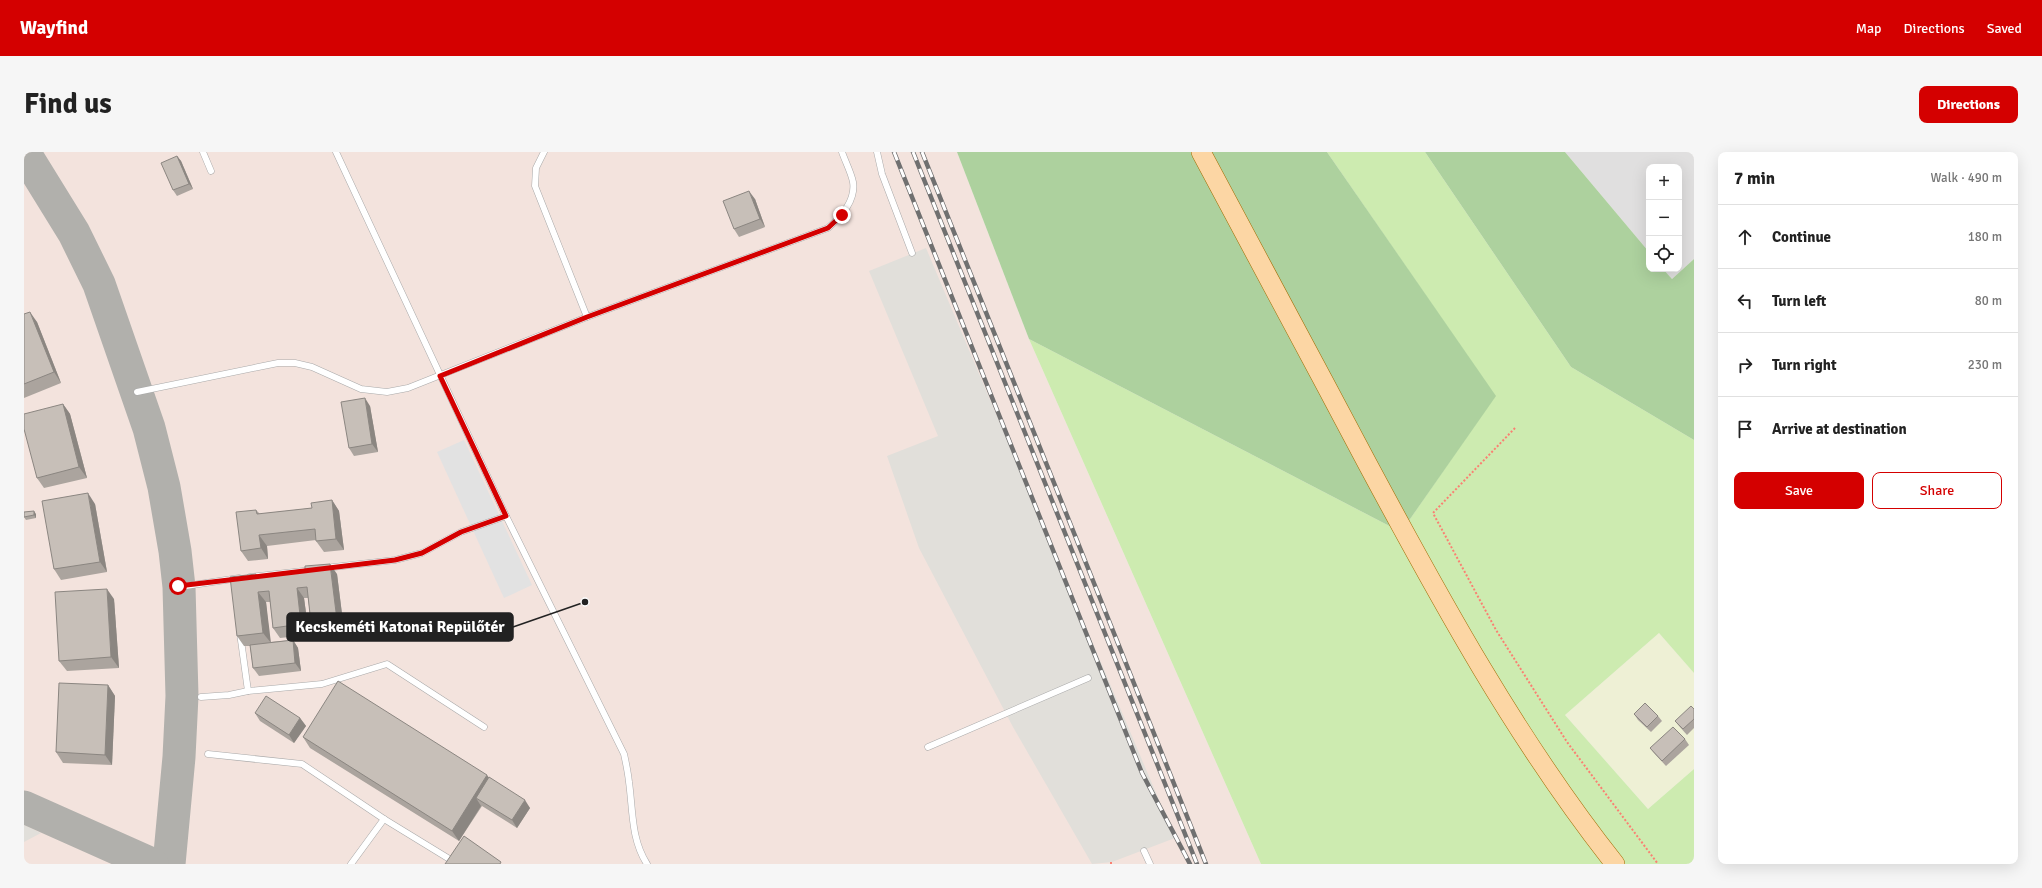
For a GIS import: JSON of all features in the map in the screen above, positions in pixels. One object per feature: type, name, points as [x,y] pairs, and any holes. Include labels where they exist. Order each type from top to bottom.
[{"type":"main road","points":[[1201,152],[1414,551],[1470,650],[1537,755],[1615,864]]},
{"type":"lane","points":[[203,152],[211,171]]},
{"type":"lane","points":[[336,152],[506,516],[624,754],[629,782],[634,835],[639,852],[647,864]]},
{"type":"lane","points":[[544,152],[536,168],[535,186],[587,317]]},
{"type":"lane","points":[[137,392],[278,363],[295,363],[312,367],[361,389],[387,392],[408,388],[587,317],[828,228],[847,208],[853,189],[853,182],[842,152]]},
{"type":"lane","points":[[877,152],[882,174],[912,252]]},
{"type":"lane","points":[[178,586],[395,560],[422,553],[461,532],[506,516]]},
{"type":"lane","points":[[232,579],[233,586]]},
{"type":"lane","points":[[238,624],[248,691]]},
{"type":"lane","points":[[201,697],[322,684],[387,664],[484,727]]},
{"type":"lane","points":[[928,747],[1088,678]]},
{"type":"lane","points":[[208,754],[302,764],[384,819],[451,860]]},
{"type":"lane","points":[[351,864],[384,819]]},
{"type":"lane","points":[[1144,851],[1150,864]]},
{"type":"path","points":[[1515,428],[1433,514],[1496,630],[1567,742],[1658,864]]},
{"type":"shaded area","points":[[24,152],[957,152],[1029,339],[1261,864],[24,864]]},
{"type":"shaded area","points":[[1565,152],[1694,152],[1694,259],[1682,270],[1682,164],[1646,164],[1646,248]]},
{"type":"shaded area","points":[[926,248],[1175,838],[1112,862],[1092,864],[1013,727],[919,548],[887,456],[938,436],[869,271]]},
{"type":"shaded area","points":[[1666,272],[1680,272],[1672,279]]},
{"type":"shaded area","points":[[464,440],[532,585],[504,598],[437,452]]},
{"type":"shaded area","points":[[24,825],[41,833],[24,842]]},
{"type":"green space","points":[[957,152],[1327,152],[1496,396],[1401,532],[1029,339]]},
{"type":"green space","points":[[1327,152],[1425,152],[1571,367],[1694,440],[1694,673],[1659,633],[1565,715],[1648,809],[1694,769],[1694,864],[1261,864],[1029,339],[1401,532],[1495,396]]},
{"type":"green space","points":[[1425,152],[1565,152],[1646,248],[1646,272],[1666,272],[1672,279],[1680,272],[1682,272],[1682,270],[1694,259],[1694,440],[1571,367]]},
{"type":"green space","points":[[1659,633],[1694,673],[1694,769],[1648,809],[1565,715]]},
{"type":"building","points":[[177,156],[189,184],[173,190],[161,163]]},
{"type":"building","points":[[749,191],[760,219],[734,229],[723,201]]},
{"type":"building","points":[[30,312],[54,372],[24,384],[24,314]]},
{"type":"building","points":[[365,398],[372,444],[349,448],[341,402]]},
{"type":"building","points":[[63,404],[79,467],[37,478],[24,429],[24,414]]},
{"type":"building","points":[[88,493],[100,562],[54,569],[42,501]]},
{"type":"building","points":[[332,500],[336,539],[316,541],[315,529],[259,535],[261,548],[241,551],[236,512],[256,510],[257,514],[312,508],[311,503]]},
{"type":"building","points":[[34,511],[34,515],[24,517],[24,512]]},
{"type":"building","points":[[330,564],[337,620],[311,623],[307,587],[297,588],[301,624],[273,628],[269,591],[258,592],[263,633],[237,636],[230,577],[305,571],[305,566]]},
{"type":"building","points":[[107,589],[111,657],[59,661],[55,592]]},
{"type":"building","points":[[293,640],[295,663],[253,668],[250,645]]},
{"type":"building","points":[[338,681],[487,775],[452,831],[303,737]]},
{"type":"building","points":[[59,683],[108,685],[105,755],[56,752]]},
{"type":"building","points":[[266,696],[300,718],[289,735],[255,713]]},
{"type":"building","points":[[1645,703],[1658,716],[1647,727],[1634,714]]},
{"type":"building","points":[[1691,706],[1694,709],[1694,719],[1683,729],[1675,721]]},
{"type":"building","points":[[1673,727],[1685,739],[1662,761],[1650,748]]},
{"type":"building","points":[[489,777],[525,800],[512,820],[476,798]]},
{"type":"building","points":[[464,836],[501,862],[500,864],[445,864]]},
{"type":"taxiway","points":[[24,152],[74,233],[99,284],[149,428],[164,487],[175,551],[179,587],[182,696],[179,757],[169,864]]},
{"type":"taxiway","points":[[24,807],[152,864]]},
{"type":"railway","points":[[894,152],[1142,773],[1190,864]]},
{"type":"railway","points":[[913,152],[1197,864]]},
{"type":"railway","points":[[922,152],[1206,864]]},
{"type":"place","name":"Kecskeméti Katonai Repülőtér","points":[[585,602]]},
{"type":"route","points":[[178,586],[395,560],[422,553],[461,532],[506,516],[440,376],[587,317],[828,228],[842,215]]}]
